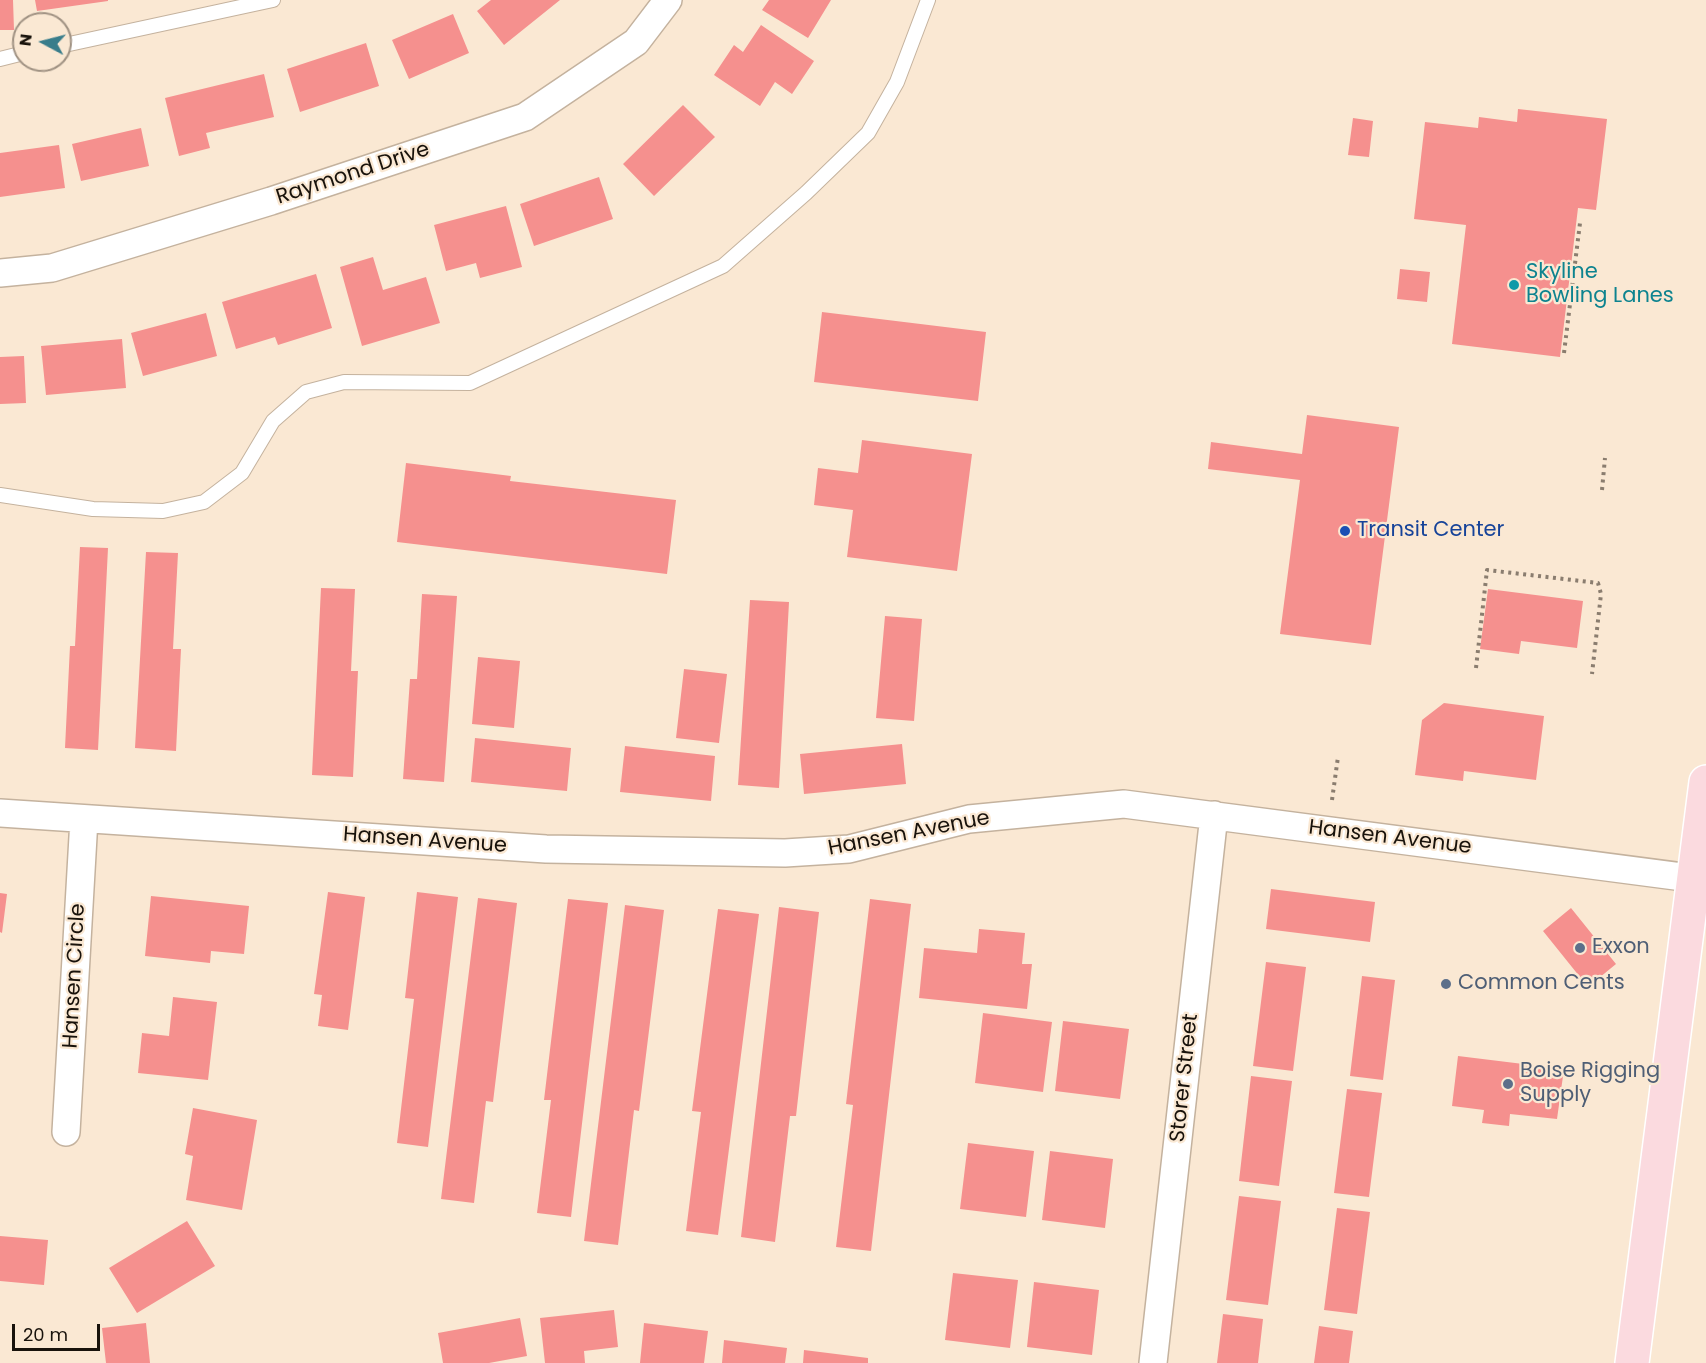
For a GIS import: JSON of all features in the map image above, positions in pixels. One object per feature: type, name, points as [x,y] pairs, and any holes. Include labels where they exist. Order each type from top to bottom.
[{"type":"main road","points":[[1632,1363],[1700,879],[1706,782]]},
{"type":"street","name":"Raymond Drive","points":[[0,273],[52,268],[271,201],[525,117],[636,42],[668,0]]},
{"type":"street","name":"Hansen Avenue","points":[[0,813],[546,849],[785,853],[849,849],[969,819],[1124,804],[1700,879]]},
{"type":"street","name":"Storer Street","points":[[1154,1352],[1214,815]]},
{"type":"street","name":"Hansen Circle","points":[[66,1132],[84,819]]},
{"type":"lane","points":[[72,43],[273,0]]},
{"type":"lane","points":[[0,495],[93,509],[162,511],[204,502],[242,473],[273,421],[306,392],[344,382],[470,383],[723,266],[806,193],[868,133],[897,82],[928,0]]},
{"type":"path","points":[[1564,352],[1580,223]]},
{"type":"path","points":[[1602,490],[1605,458]]},
{"type":"path","points":[[1476,668],[1487,570],[1598,583],[1601,594],[1592,674]]},
{"type":"path","points":[[1332,800],[1338,757]]},
{"type":"building","points":[[0,0],[13,0],[12,30],[0,30]]},
{"type":"building","points":[[35,0],[108,0],[108,1],[37,11]]},
{"type":"building","points":[[491,0],[560,0],[504,45],[477,11]]},
{"type":"building","points":[[769,0],[831,0],[808,38],[762,10]]},
{"type":"building","points":[[453,14],[469,53],[409,79],[392,40]]},
{"type":"building","points":[[761,25],[814,61],[792,94],[775,82],[760,106],[714,75],[734,45],[743,52]]},
{"type":"building","points":[[366,43],[379,86],[300,112],[287,69]]},
{"type":"building","points":[[264,74],[274,117],[206,133],[210,148],[179,156],[165,98]]},
{"type":"building","points":[[683,105],[715,137],[654,196],[623,164]]},
{"type":"building","name":"Skyline Bowling Lanes","points":[[1518,109],[1607,119],[1596,210],[1578,208],[1560,357],[1452,344],[1466,225],[1414,219],[1425,122],[1478,128],[1479,117],[1517,122]]},
{"type":"building","points":[[1353,118],[1373,121],[1369,157],[1348,155]]},
{"type":"building","points":[[141,128],[149,166],[81,181],[72,144]]},
{"type":"building","points":[[59,145],[65,188],[0,197],[0,153]]},
{"type":"building","points":[[599,177],[613,219],[534,246],[520,204]]},
{"type":"building","points":[[506,206],[522,267],[480,278],[476,263],[446,271],[434,225]]},
{"type":"building","points":[[373,257],[383,290],[426,277],[440,323],[362,346],[340,267]]},
{"type":"building","points":[[1400,269],[1430,272],[1427,302],[1397,299]]},
{"type":"building","points":[[316,274],[332,328],[278,345],[275,337],[236,349],[222,302]]},
{"type":"building","points":[[822,312],[986,332],[978,401],[814,382]]},
{"type":"building","points":[[206,313],[217,356],[143,376],[131,333]]},
{"type":"building","points":[[122,339],[126,388],[46,395],[41,346]]},
{"type":"building","points":[[24,356],[26,403],[0,404],[0,357]]},
{"type":"building","points":[[1307,415],[1399,427],[1371,645],[1280,634],[1300,480],[1208,469],[1211,442],[1302,454]]},
{"type":"building","points":[[862,440],[972,454],[957,571],[847,557],[853,510],[814,505],[818,468],[858,473]]},
{"type":"building","points":[[406,463],[511,476],[510,481],[676,500],[667,574],[397,542]]},
{"type":"building","points":[[80,547],[108,548],[98,750],[65,748],[70,646],[75,646]]},
{"type":"building","points":[[146,552],[178,553],[173,649],[181,649],[176,751],[135,748]]},
{"type":"building","points":[[321,588],[355,589],[351,671],[358,671],[353,777],[312,775]]},
{"type":"building","points":[[1488,589],[1583,601],[1577,648],[1521,641],[1519,654],[1480,649]]},
{"type":"building","points":[[422,594],[457,596],[444,782],[403,779],[410,679],[417,679]]},
{"type":"building","points":[[750,600],[789,602],[779,788],[738,785]]},
{"type":"building","points":[[885,616],[922,619],[914,721],[876,718]]},
{"type":"building","points":[[478,657],[520,661],[514,728],[472,724]]},
{"type":"building","points":[[684,669],[727,674],[719,743],[676,738]]},
{"type":"building","points":[[1444,703],[1544,716],[1536,780],[1464,771],[1463,781],[1415,775],[1422,720]]},
{"type":"building","points":[[475,738],[571,748],[567,791],[471,782]]},
{"type":"building","points":[[902,744],[906,784],[804,794],[800,754]]},
{"type":"building","points":[[625,746],[715,756],[711,801],[620,792]]},
{"type":"building","points":[[1271,889],[1375,902],[1370,942],[1266,929]]},
{"type":"building","points":[[328,892],[365,897],[348,1030],[318,1026],[322,995],[314,994]]},
{"type":"building","points":[[417,892],[458,897],[428,1147],[397,1143],[414,999],[405,998]]},
{"type":"building","points":[[0,893],[7,894],[2,933],[0,932]]},
{"type":"building","points":[[151,896],[249,906],[244,954],[211,951],[210,963],[145,956]]},
{"type":"building","points":[[478,898],[517,903],[493,1102],[486,1101],[474,1203],[441,1199]]},
{"type":"building","points":[[568,899],[608,903],[571,1217],[537,1213],[551,1100],[544,1100]]},
{"type":"building","points":[[870,899],[911,904],[871,1251],[836,1247],[853,1105],[846,1104]]},
{"type":"building","points":[[625,905],[664,910],[639,1111],[634,1110],[618,1245],[584,1241]]},
{"type":"building","points":[[779,907],[819,912],[796,1116],[790,1116],[775,1242],[741,1237]]},
{"type":"building","name":"Exxon","points":[[1571,908],[1616,964],[1588,987],[1543,931]]},
{"type":"building","points":[[718,909],[759,914],[718,1235],[686,1231],[701,1112],[692,1111]]},
{"type":"building","points":[[979,929],[1025,933],[1022,964],[1032,964],[1027,1009],[919,998],[924,948],[977,953]]},
{"type":"building","points":[[1266,962],[1306,967],[1293,1071],[1253,1066]]},
{"type":"building","points":[[1362,976],[1395,980],[1383,1080],[1350,1076]]},
{"type":"building","points":[[173,997],[217,1002],[208,1080],[138,1073],[142,1033],[169,1036]]},
{"type":"building","points":[[983,1013],[1052,1022],[1043,1092],[975,1083]]},
{"type":"building","points":[[1063,1021],[1129,1029],[1120,1099],[1055,1091]]},
{"type":"building","points":[[1458,1056],[1564,1069],[1557,1119],[1510,1114],[1509,1126],[1482,1123],[1484,1110],[1452,1106]]},
{"type":"building","points":[[1251,1076],[1292,1081],[1279,1186],[1239,1181]]},
{"type":"building","points":[[1347,1089],[1382,1093],[1369,1197],[1334,1193]]},
{"type":"building","points":[[193,1108],[257,1120],[242,1210],[186,1200],[193,1156],[185,1154]]},
{"type":"building","points":[[968,1143],[1034,1151],[1026,1217],[960,1209]]},
{"type":"building","points":[[1050,1151],[1113,1159],[1105,1228],[1042,1220]]},
{"type":"building","points":[[1239,1196],[1281,1201],[1268,1305],[1226,1300]]},
{"type":"building","points":[[1337,1208],[1370,1212],[1357,1314],[1324,1310]]},
{"type":"building","points":[[187,1221],[215,1266],[137,1313],[109,1268]]},
{"type":"building","points":[[0,1236],[48,1240],[44,1285],[0,1281]]},
{"type":"building","points":[[953,1273],[1018,1280],[1010,1348],[945,1340]]},
{"type":"building","points":[[1034,1282],[1099,1290],[1092,1355],[1027,1347]]},
{"type":"building","points":[[614,1310],[618,1347],[584,1351],[585,1363],[545,1363],[540,1318]]},
{"type":"building","points":[[1223,1314],[1263,1319],[1258,1363],[1217,1363]]},
{"type":"building","points":[[520,1318],[527,1356],[489,1363],[443,1363],[438,1333]]},
{"type":"building","points":[[146,1323],[150,1363],[106,1363],[102,1328]]},
{"type":"building","points":[[644,1323],[708,1331],[704,1363],[640,1363]]},
{"type":"building","points":[[1319,1326],[1353,1331],[1349,1363],[1314,1363]]},
{"type":"building","points":[[724,1340],[787,1348],[785,1363],[722,1363]]},
{"type":"building","points":[[804,1350],[868,1358],[868,1363],[803,1363]]},
{"type":"place","name":"Skyline Bowling Lanes","points":[[1514,285]]},
{"type":"place","name":"Transit Center","points":[[1345,531]]},
{"type":"place","name":"Exxon","points":[[1580,948]]},
{"type":"place","name":"Common Cents","points":[[1446,984]]},
{"type":"place","name":"Boise Rigging Supply","points":[[1508,1084]]}]
